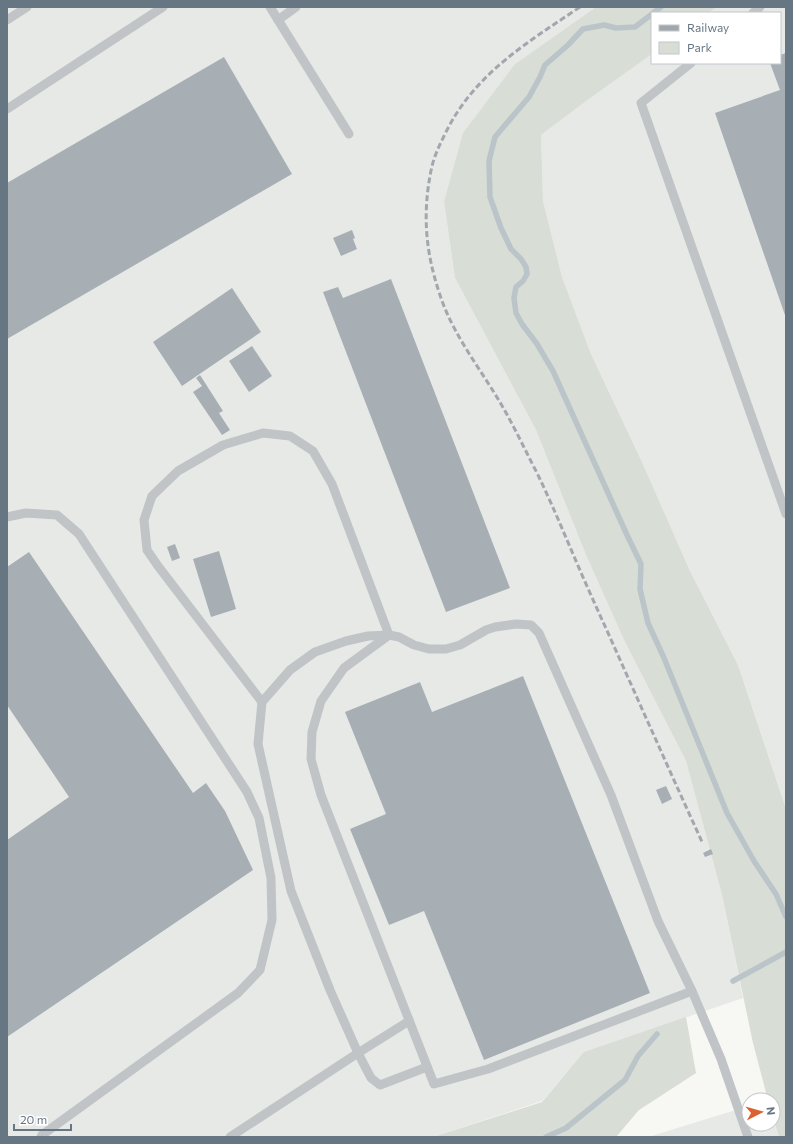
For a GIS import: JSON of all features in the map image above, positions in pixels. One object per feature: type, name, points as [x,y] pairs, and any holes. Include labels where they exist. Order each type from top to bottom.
[{"type":"lane","points":[[7,20],[27,7]]},
{"type":"lane","points":[[7,108],[163,7]]},
{"type":"lane","points":[[270,7],[349,134]]},
{"type":"lane","points":[[278,20],[296,7]]},
{"type":"lane","points":[[690,64],[641,103],[786,514]]},
{"type":"lane","points":[[262,702],[147,550],[144,520],[152,496],[178,471],[223,445],[262,433],[290,436],[313,451],[332,484],[389,635]]},
{"type":"lane","points":[[7,517],[26,513],[57,516],[79,534],[247,792],[259,818],[271,878],[272,920],[260,970],[238,993],[54,1126],[41,1137]]},
{"type":"lane","points":[[427,1067],[380,1085],[371,1078],[358,1053],[330,990],[291,891],[258,744],[262,702],[290,670],[315,652],[346,641],[368,636],[389,635],[399,637],[414,645],[429,649],[446,649],[460,645],[486,630],[506,625],[531,625],[539,633],[611,795],[658,920],[692,991],[721,1059],[748,1137]]},
{"type":"lane","points":[[389,635],[344,668],[321,701],[312,732],[311,759],[320,794],[434,1084],[488,1069],[692,991]]},
{"type":"lane","points":[[230,1137],[409,1021]]},
{"type":"shaded area","points":[[7,7],[596,7],[515,64],[444,202],[455,278],[536,430],[586,555],[624,640],[686,761],[722,895],[743,998],[585,1052],[542,1101],[433,1137],[7,1137]]},
{"type":"shaded area","points":[[717,7],[786,7],[786,809],[738,665],[690,571],[642,462],[591,354],[562,277],[543,201],[541,135],[651,55],[651,64],[781,64],[781,12],[710,12]]},
{"type":"shaded area","points":[[741,1108],[741,1132],[778,1132],[779,1137],[648,1137]]},
{"type":"green space","points":[[596,7],[717,7],[710,12],[651,12],[651,55],[541,135],[543,201],[562,277],[591,354],[642,462],[690,571],[738,665],[786,809],[786,1137],[779,1137],[778,1132],[781,1132],[781,1092],[766,1092],[753,1043],[722,895],[686,761],[624,640],[586,555],[536,430],[455,278],[444,202],[463,133],[515,64]]},
{"type":"green space","points":[[686,1017],[696,1073],[639,1110],[616,1137],[433,1137],[542,1102],[584,1052]]},
{"type":"building","points":[[786,53],[786,318],[715,113],[780,90],[770,64],[781,64],[781,55]]},
{"type":"building","points":[[224,57],[292,174],[7,339],[7,183]]},
{"type":"building","points":[[352,230],[355,238],[353,239],[357,249],[341,256],[333,238]]},
{"type":"building","points":[[391,279],[510,588],[446,612],[323,292],[338,287],[343,298]]},
{"type":"building","points":[[232,288],[261,332],[182,386],[153,342]]},
{"type":"building","points":[[252,346],[272,376],[249,392],[229,361]]},
{"type":"building","points":[[200,375],[223,411],[219,413],[230,430],[222,435],[193,392],[202,386],[196,378]]},
{"type":"building","points":[[175,544],[180,558],[172,561],[167,547]]},
{"type":"building","points":[[219,551],[236,609],[211,617],[193,559]]},
{"type":"building","points":[[29,552],[193,793],[206,783],[225,811],[253,870],[7,1037],[7,840],[69,797],[7,705],[7,567]]},
{"type":"building","points":[[523,676],[650,993],[484,1060],[424,911],[389,925],[350,829],[386,814],[345,712],[420,682],[432,712]]},
{"type":"building","points":[[666,786],[672,799],[662,804],[656,790]]},
{"type":"building","points":[[711,849],[713,854],[705,857],[703,853]]},
{"type":"waterway","points":[[654,12],[661,7]]},
{"type":"waterway","points":[[651,15],[635,27],[616,28],[604,25],[583,29],[568,45],[545,65],[529,97],[495,137],[489,161],[490,197],[501,228],[511,249],[521,259],[526,267],[527,274],[523,281],[516,287],[514,298],[516,313],[553,371],[641,564],[640,589],[648,623],[664,658],[727,813],[754,861],[776,894],[786,917]]},
{"type":"waterway","points":[[733,981],[786,952]]},
{"type":"waterway","points":[[546,1137],[566,1128],[625,1080],[638,1056],[657,1034]]},
{"type":"railway","points":[[580,7],[541,33],[505,60],[488,75],[459,110],[436,152],[432,166],[426,215],[428,247],[435,279],[445,310],[459,338],[506,412],[537,473],[703,844]]}]
